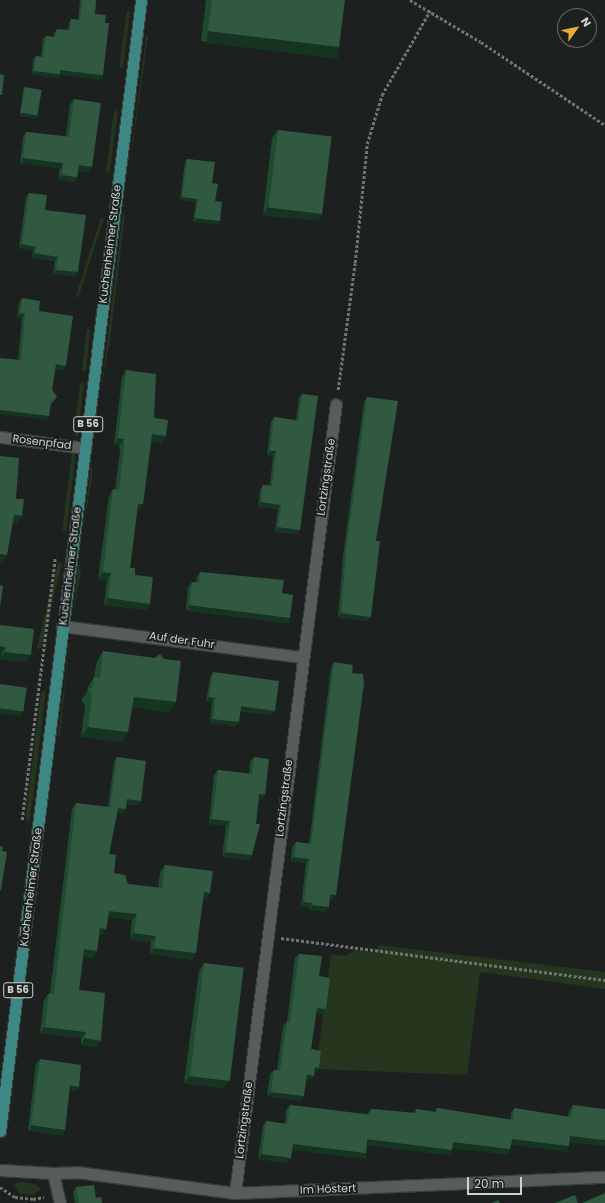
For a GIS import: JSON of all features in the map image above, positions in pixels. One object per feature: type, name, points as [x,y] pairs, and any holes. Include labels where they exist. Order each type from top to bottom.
[{"type":"main road","name":"Kuchenheimer Straße","points":[[0,1131],[140,0]]},
{"type":"street","name":"Lortzingstraße","points":[[235,1193],[266,936],[336,404]]},
{"type":"street","name":"Rosenpfad","points":[[0,437],[85,448]]},
{"type":"street","name":"Auf der Fuhr","points":[[62,626],[302,656]]},
{"type":"street","name":"Im Höstert","points":[[0,1170],[53,1173],[77,1172],[235,1193],[605,1177]]},
{"type":"street","points":[[53,1173],[59,1199]]},
{"type":"path","points":[[410,0],[542,81],[605,125]]},
{"type":"path","points":[[336,404],[355,263],[367,144],[382,95],[430,11]]},
{"type":"path","points":[[266,936],[605,980]]},
{"type":"path","points":[[0,1188],[15,1197],[59,1199]]},
{"type":"green space","points":[[127,11],[130,12],[123,68],[119,67]]},
{"type":"green space","points":[[146,37],[148,37],[126,192],[131,155]]},
{"type":"green space","points":[[114,110],[118,112],[110,171],[106,173]]},
{"type":"green space","points":[[123,214],[125,214],[111,332],[101,391]]},
{"type":"green space","points":[[101,218],[104,219],[78,298],[75,297]]},
{"type":"green space","points":[[87,329],[90,329],[86,372],[82,370]]},
{"type":"green space","points":[[82,382],[84,383],[78,437],[74,434],[80,385]]},
{"type":"green space","points":[[72,452],[76,452],[66,530],[62,530]]},
{"type":"green space","points":[[92,461],[92,478],[83,531]]},
{"type":"green space","points":[[58,563],[62,564],[41,649],[37,648]]},
{"type":"green space","points":[[80,564],[81,570],[74,611],[78,565]]},
{"type":"green space","points":[[70,641],[60,735],[58,736],[69,646]]},
{"type":"green space","points":[[46,689],[29,823],[26,820],[26,813],[41,693]]},
{"type":"green space","points":[[378,945],[605,972],[605,989],[480,972],[467,1075],[316,1069],[331,954],[345,956],[355,950],[377,953]]},
{"type":"green space","points":[[22,1182],[34,1184],[41,1189],[33,1195],[19,1193],[14,1184]]},
{"type":"building","points":[[82,0],[96,0],[95,14],[106,15],[105,23],[109,23],[103,75],[60,70],[60,74],[34,71],[36,56],[43,57],[46,36],[55,37],[57,29],[70,30],[71,19],[80,20]]},
{"type":"building","points":[[212,0],[345,0],[339,47],[208,31]]},
{"type":"building","points":[[0,74],[4,75],[2,95],[0,95]]},
{"type":"building","points":[[25,87],[42,90],[37,116],[20,113]]},
{"type":"building","points":[[74,99],[101,103],[92,167],[79,165],[77,177],[62,175],[63,163],[23,158],[26,132],[69,137]]},
{"type":"building","points":[[278,130],[332,137],[322,214],[268,207]]},
{"type":"building","points":[[187,159],[215,162],[212,183],[218,184],[215,201],[222,202],[220,221],[195,218],[198,199],[182,197]]},
{"type":"building","points":[[29,193],[47,195],[45,210],[86,215],[78,272],[56,270],[58,257],[35,253],[36,247],[22,244]]},
{"type":"building","points":[[22,298],[40,301],[39,311],[73,316],[66,366],[56,364],[52,390],[57,397],[51,402],[49,416],[0,410],[0,358],[21,360],[25,314],[20,313]]},
{"type":"building","points":[[126,370],[156,374],[154,418],[168,420],[166,436],[152,434],[143,504],[138,504],[130,568],[135,568],[135,575],[153,577],[150,604],[108,598],[111,573],[103,572],[113,489],[119,490],[124,439],[118,438]]},
{"type":"building","points":[[302,394],[318,396],[300,530],[278,527],[281,505],[261,502],[263,485],[272,486],[276,451],[270,451],[274,417],[298,421]]},
{"type":"building","points":[[367,397],[398,401],[376,541],[380,541],[371,617],[341,613],[346,551]]},
{"type":"building","points":[[0,456],[19,458],[16,499],[24,499],[22,516],[14,515],[7,555],[0,554]]},
{"type":"building","points":[[200,572],[284,580],[282,593],[293,595],[290,618],[189,605],[192,582],[199,583]]},
{"type":"building","points":[[0,585],[3,586],[0,608]]},
{"type":"building","points":[[0,625],[34,629],[31,655],[5,652],[6,647],[0,646]]},
{"type":"building","points":[[103,651],[155,658],[160,654],[164,659],[181,661],[176,702],[134,697],[128,732],[88,727],[92,695],[88,690],[93,686],[94,677],[100,678]]},
{"type":"building","points":[[334,662],[353,665],[352,673],[363,674],[364,683],[336,895],[330,894],[329,907],[312,905],[312,903],[304,902],[309,859],[294,857],[296,842],[311,844]]},
{"type":"building","points":[[213,672],[279,681],[275,711],[241,706],[239,722],[213,719],[215,698],[209,697]]},
{"type":"building","points":[[0,684],[27,688],[23,712],[0,708]]},
{"type":"building","points":[[117,757],[146,761],[141,801],[127,799],[126,809],[110,807]]},
{"type":"building","points":[[254,757],[269,759],[265,795],[259,794],[256,824],[260,824],[252,855],[226,852],[230,821],[212,819],[218,770],[252,774]]},
{"type":"building","points":[[76,803],[118,808],[109,854],[116,855],[114,873],[125,875],[128,884],[162,888],[165,865],[213,871],[210,893],[204,892],[196,953],[154,948],[156,936],[134,933],[137,914],[109,911],[106,929],[100,928],[97,951],[84,949],[79,990],[105,993],[101,1041],[85,1038],[86,1032],[45,1027],[49,993],[54,994]]},
{"type":"building","points":[[0,846],[3,847],[2,851],[7,852],[1,890],[0,890]]},
{"type":"building","points":[[299,954],[322,956],[319,976],[330,978],[326,1009],[317,1008],[311,1049],[321,1051],[319,1068],[315,1067],[314,1076],[307,1074],[304,1096],[271,1092],[274,1070],[280,1071],[287,1022],[290,1022]]},
{"type":"building","points":[[204,963],[244,968],[230,1081],[190,1076]]},
{"type":"building","points":[[40,1059],[81,1065],[79,1087],[70,1085],[65,1130],[31,1125]]},
{"type":"building","points":[[290,1105],[370,1115],[371,1109],[416,1113],[416,1109],[436,1112],[437,1108],[513,1120],[514,1108],[571,1117],[573,1105],[605,1109],[605,1140],[570,1136],[569,1146],[512,1139],[510,1149],[453,1142],[452,1150],[367,1139],[366,1153],[293,1144],[291,1158],[262,1154],[266,1121],[287,1124]]},
{"type":"building","points":[[94,1185],[96,1198],[101,1197],[102,1203],[79,1203],[76,1187]]},
{"type":"building","points":[[605,1193],[605,1203],[582,1203]]},
{"type":"building","points":[[575,1195],[578,1203],[555,1203]]},
{"type":"building","points":[[498,1200],[500,1203],[492,1203]]}]
